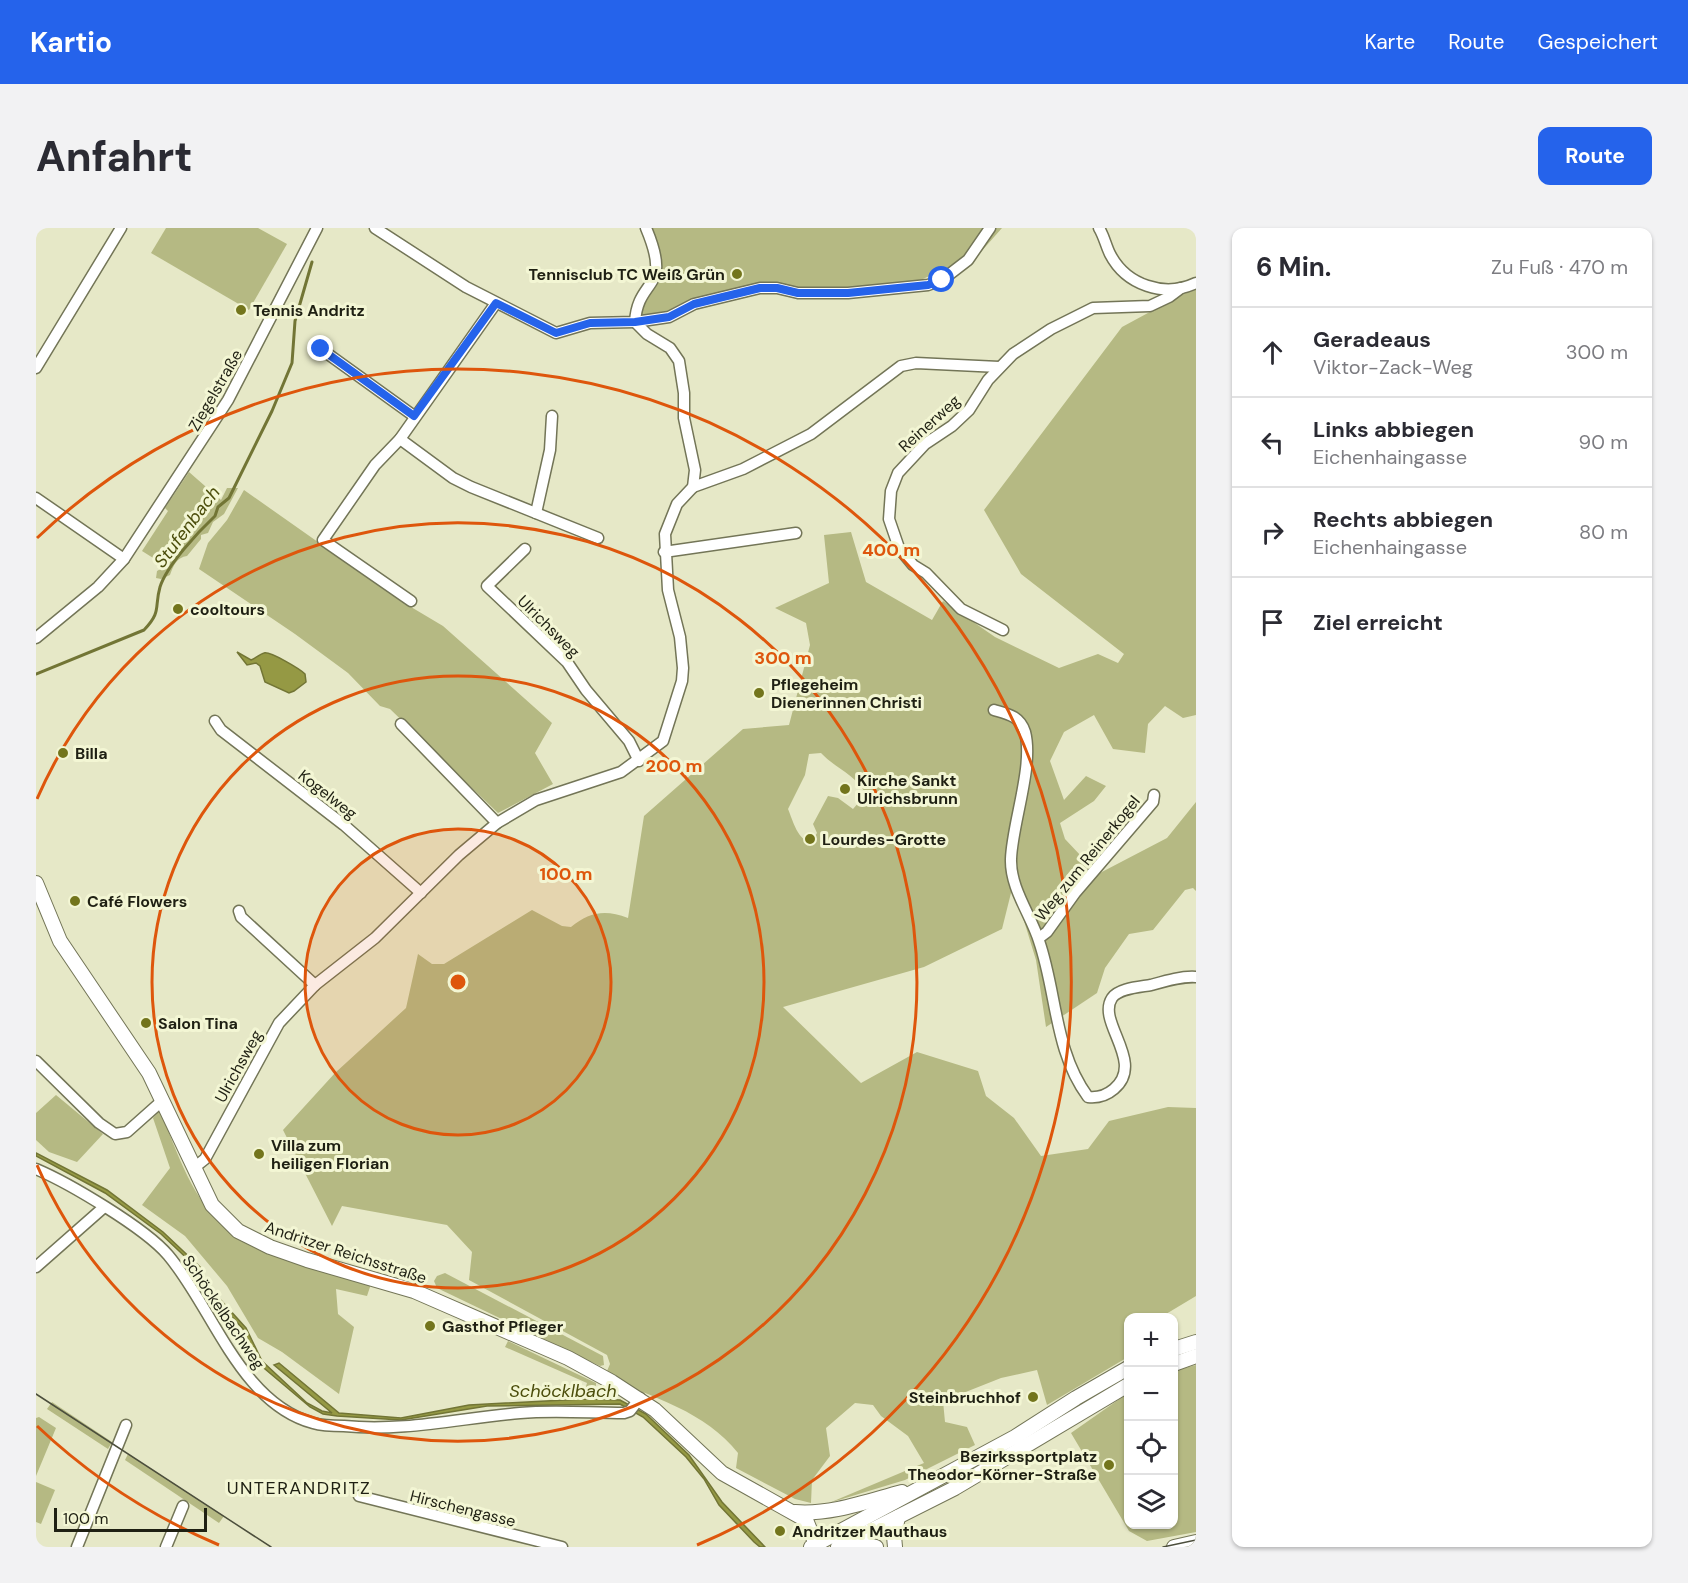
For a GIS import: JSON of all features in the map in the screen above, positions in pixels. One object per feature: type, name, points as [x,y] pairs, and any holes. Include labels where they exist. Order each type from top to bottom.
[{"type":"main road","name":"Andritzer Reichsstraße","points":[[36,882],[60,941],[136,1052],[163,1100],[212,1205],[238,1231],[252,1239],[307,1260],[390,1282],[568,1358],[635,1405],[673,1427],[722,1473],[795,1512]]},
{"type":"main road","points":[[1178,1347],[1196,1342]]},
{"type":"main road","points":[[1178,1362],[1196,1356]]},
{"type":"main road","points":[[795,1512],[812,1528],[814,1546],[1015,1437],[1124,1370]]},
{"type":"main road","points":[[844,1544],[1021,1450],[1082,1410],[1124,1387]]},
{"type":"main road","points":[[795,1512],[810,1513],[835,1509],[925,1486]]},
{"type":"main road","points":[[895,1547],[894,1536],[898,1517]]},
{"type":"main road","points":[[1174,1547],[1196,1542]]},
{"type":"main road","points":[[844,1544],[876,1547]]},
{"type":"street","points":[[36,368],[121,228]]},
{"type":"street","name":"Ziegelstraße","points":[[36,638],[98,587],[124,559],[228,400],[317,228]]},
{"type":"street","points":[[375,228],[496,303],[551,332],[562,332],[590,323],[635,322],[669,317],[694,304],[760,288],[777,288],[798,293],[848,293],[928,285],[942,280],[968,260],[990,228]]},
{"type":"street","points":[[635,322],[638,308],[658,271],[657,253],[646,228]]},
{"type":"street","points":[[1099,228],[1110,255],[1125,275],[1150,288],[1181,288],[1196,283]]},
{"type":"street","name":"Reinerweg","points":[[1003,630],[961,609],[926,573],[913,565],[899,548],[888,512],[891,491],[898,473],[925,444],[952,426],[969,410],[999,367],[1013,354],[1051,329],[1093,308],[1150,306],[1181,288]]},
{"type":"street","points":[[411,602],[323,540],[375,465],[400,439],[414,416],[496,303]]},
{"type":"street","points":[[635,322],[647,334],[670,348],[681,367],[684,418],[695,470],[693,487],[743,469],[811,434],[901,366],[916,363],[999,367]]},
{"type":"street","points":[[321,349],[414,416]]},
{"type":"street","points":[[536,513],[550,450],[552,416]]},
{"type":"street","points":[[400,439],[453,478],[598,538]]},
{"type":"street","name":"Ulrichsweg","points":[[195,1167],[205,1159],[279,1023],[315,985],[375,938],[497,823],[536,800],[621,772],[639,761],[663,741],[683,676],[680,637],[668,590],[664,534],[677,504],[693,487]]},
{"type":"street","points":[[36,498],[124,559]]},
{"type":"street","points":[[664,552],[796,533]]},
{"type":"street","name":"Ulrichsweg","points":[[525,549],[488,586],[567,662],[591,697],[629,741],[639,761]]},
{"type":"street","name":"Weg zum Reinerkogel","points":[[994,710],[1017,718],[1022,723],[1026,738],[1011,867],[1039,938],[1065,1052],[1088,1097],[1111,1092],[1124,1074],[1126,1064],[1112,1021],[1110,1006],[1112,998],[1118,992],[1137,987],[1196,977]]},
{"type":"street","name":"Kogelweg","points":[[215,721],[222,730],[374,851],[421,893]]},
{"type":"street","points":[[401,724],[497,823]]},
{"type":"street","name":"Weg zum Reinerkogel","points":[[1039,938],[1047,932],[1075,893],[1153,802],[1154,795]]},
{"type":"street","points":[[239,911],[241,917],[315,985]]},
{"type":"street","points":[[36,1061],[99,1123],[115,1134],[127,1132],[163,1100]]},
{"type":"street","name":"Schöckelbachweg","points":[[36,1169],[57,1178],[167,1253],[194,1289],[227,1348],[251,1380],[281,1408],[314,1424],[390,1429],[522,1413],[635,1405]]},
{"type":"street","points":[[36,1267],[103,1208]]},
{"type":"street","points":[[77,1547],[126,1425]]},
{"type":"street","name":"Hirschengasse","points":[[359,1496],[562,1547]]},
{"type":"street","points":[[166,1547],[183,1506]]},
{"type":"shaded area","points":[[166,228],[258,228],[287,244],[249,310],[151,253]]},
{"type":"shaded area","points":[[646,228],[1002,228],[979,254],[889,294],[798,293],[760,288],[669,317],[635,316],[656,278]]},
{"type":"shaded area","points":[[1196,287],[1196,715],[1183,718],[1165,706],[1148,724],[1145,753],[1113,749],[1094,715],[1064,732],[1050,761],[1064,800],[1086,776],[1106,786],[1094,801],[1060,823],[1065,839],[1098,874],[1167,838],[1196,802],[1196,891],[1193,888],[1185,890],[1153,930],[1129,934],[1105,968],[1097,993],[1046,1027],[1036,960],[1013,885],[1002,929],[924,967],[783,1007],[861,1083],[917,1052],[978,1071],[986,1096],[1014,1118],[1041,1156],[1088,1149],[1109,1121],[1168,1107],[1196,1108],[1196,1296],[1168,1313],[1124,1313],[1124,1359],[1047,1405],[1037,1370],[1001,1378],[943,1401],[945,1422],[967,1427],[975,1445],[905,1480],[829,1503],[924,1463],[908,1436],[881,1416],[873,1405],[855,1403],[826,1428],[830,1456],[812,1480],[811,1503],[795,1499],[736,1468],[738,1453],[711,1427],[694,1416],[659,1399],[604,1378],[610,1364],[607,1355],[469,1280],[472,1252],[447,1225],[342,1206],[332,1226],[283,1130],[335,1073],[406,1008],[418,954],[432,964],[444,964],[532,910],[562,926],[571,927],[591,915],[605,913],[628,918],[644,816],[743,729],[789,725],[810,645],[806,623],[775,608],[829,583],[824,535],[851,532],[866,582],[932,620],[943,601],[995,637],[1059,668],[1098,654],[1118,663],[1124,654],[1021,574],[984,510],[1122,327]],"holes":[[[821,753],[850,776],[866,794],[853,809],[838,798],[828,796],[813,824],[817,833],[811,842],[806,841],[799,834],[788,809],[805,775],[809,754]]]},
{"type":"shaded area","points":[[189,472],[221,500],[227,488],[238,488],[224,514],[213,522],[208,533],[201,535],[201,539],[187,556],[178,560],[170,575],[161,579],[156,578],[157,571],[166,566],[142,551],[168,511],[165,508]]},
{"type":"shaded area","points":[[244,490],[406,604],[443,626],[552,723],[535,753],[553,784],[498,813],[390,709],[380,706],[348,673],[199,569],[208,543],[227,520]]},
{"type":"shaded area","points":[[237,652],[251,660],[264,653],[272,655],[305,674],[306,682],[289,693],[265,682],[260,666],[256,663],[247,665]]},
{"type":"shaded area","points":[[56,1095],[103,1134],[77,1162],[49,1152],[36,1140],[36,1113]]},
{"type":"shaded area","points":[[160,1110],[196,1192],[217,1220],[230,1232],[245,1243],[280,1258],[372,1281],[367,1296],[336,1289],[338,1314],[354,1327],[339,1394],[282,1352],[258,1338],[227,1286],[185,1236],[142,1205],[170,1168],[153,1118]]},
{"type":"shaded area","name":"Schöcklbach","points":[[36,1153],[107,1190],[163,1232],[200,1267],[208,1286],[246,1328],[262,1361],[307,1403],[322,1411],[332,1413],[274,1365],[279,1363],[339,1413],[401,1418],[469,1405],[584,1399],[620,1400],[646,1414],[689,1455],[722,1502],[765,1547],[760,1547],[754,1542],[719,1505],[704,1479],[686,1457],[643,1417],[620,1404],[487,1406],[401,1420],[323,1414],[310,1407],[258,1363],[243,1329],[205,1287],[196,1267],[161,1234],[105,1193],[36,1156]]},
{"type":"shaded area","points":[[445,1273],[603,1356],[604,1365],[600,1366],[437,1288],[434,1281],[437,1276]]},
{"type":"shaded area","points":[[508,1341],[596,1383],[596,1387],[583,1397],[587,1383],[505,1347]]},
{"type":"shaded area","points":[[1196,1365],[1196,1532],[1147,1541],[1128,1529],[1178,1529],[1178,1370]]},
{"type":"shaded area","points":[[1124,1396],[1124,1523],[1071,1433]]},
{"type":"shaded area","points":[[52,1402],[112,1442],[108,1449],[47,1409]]},
{"type":"shaded area","points":[[39,1417],[56,1428],[36,1476],[36,1418]]},
{"type":"shaded area","points":[[128,1454],[224,1516],[219,1523],[125,1460]]},
{"type":"shaded area","points":[[36,1482],[55,1490],[41,1524],[36,1522]]},
{"type":"waterway","name":"Stufenbach","points":[[36,674],[144,630],[153,618],[160,587],[169,569],[215,516],[218,507],[229,498],[272,411],[292,363],[295,321],[312,262]]},
{"type":"tram line","points":[[36,1394],[271,1547]]},
{"type":"tram line","points":[[1163,1547],[1196,1540]]},
{"type":"place","name":"Tennisclub TC Weiß Grün","points":[[737,274]]},
{"type":"place","name":"Tennis Andritz","points":[[241,310]]},
{"type":"place","name":"cooltours","points":[[178,609]]},
{"type":"place","name":"Pflegeheim Dienerinnen Christi","points":[[759,693]]},
{"type":"place","name":"Billa","points":[[63,753]]},
{"type":"place","name":"Kirche Sankt Ulrichsbrunn","points":[[845,789]]},
{"type":"place","name":"Lourdes-Grotte","points":[[810,839]]},
{"type":"place","name":"Café Flowers","points":[[75,901]]},
{"type":"place","name":"Salon Tina","points":[[146,1023]]},
{"type":"place","name":"Villa zum heiligen Florian","points":[[259,1154]]},
{"type":"place","name":"Gasthof Pfleger","points":[[430,1326]]},
{"type":"place","name":"Steinbruchhof","points":[[1033,1397]]},
{"type":"place","name":"Bezirkssportplatz Theodor-Körner-Straße","points":[[1109,1465]]},
{"type":"place","name":"Andritzer Mauthaus","points":[[780,1531]]},
{"type":"district","name":"UNTERANDRITZ","points":[[299,1488]]},
{"type":"route","points":[[321,349],[414,416],[496,303],[556,333],[590,323],[635,322],[669,317],[683,312],[694,304],[760,288],[777,288],[798,293],[848,293],[928,285],[942,280]]}]
